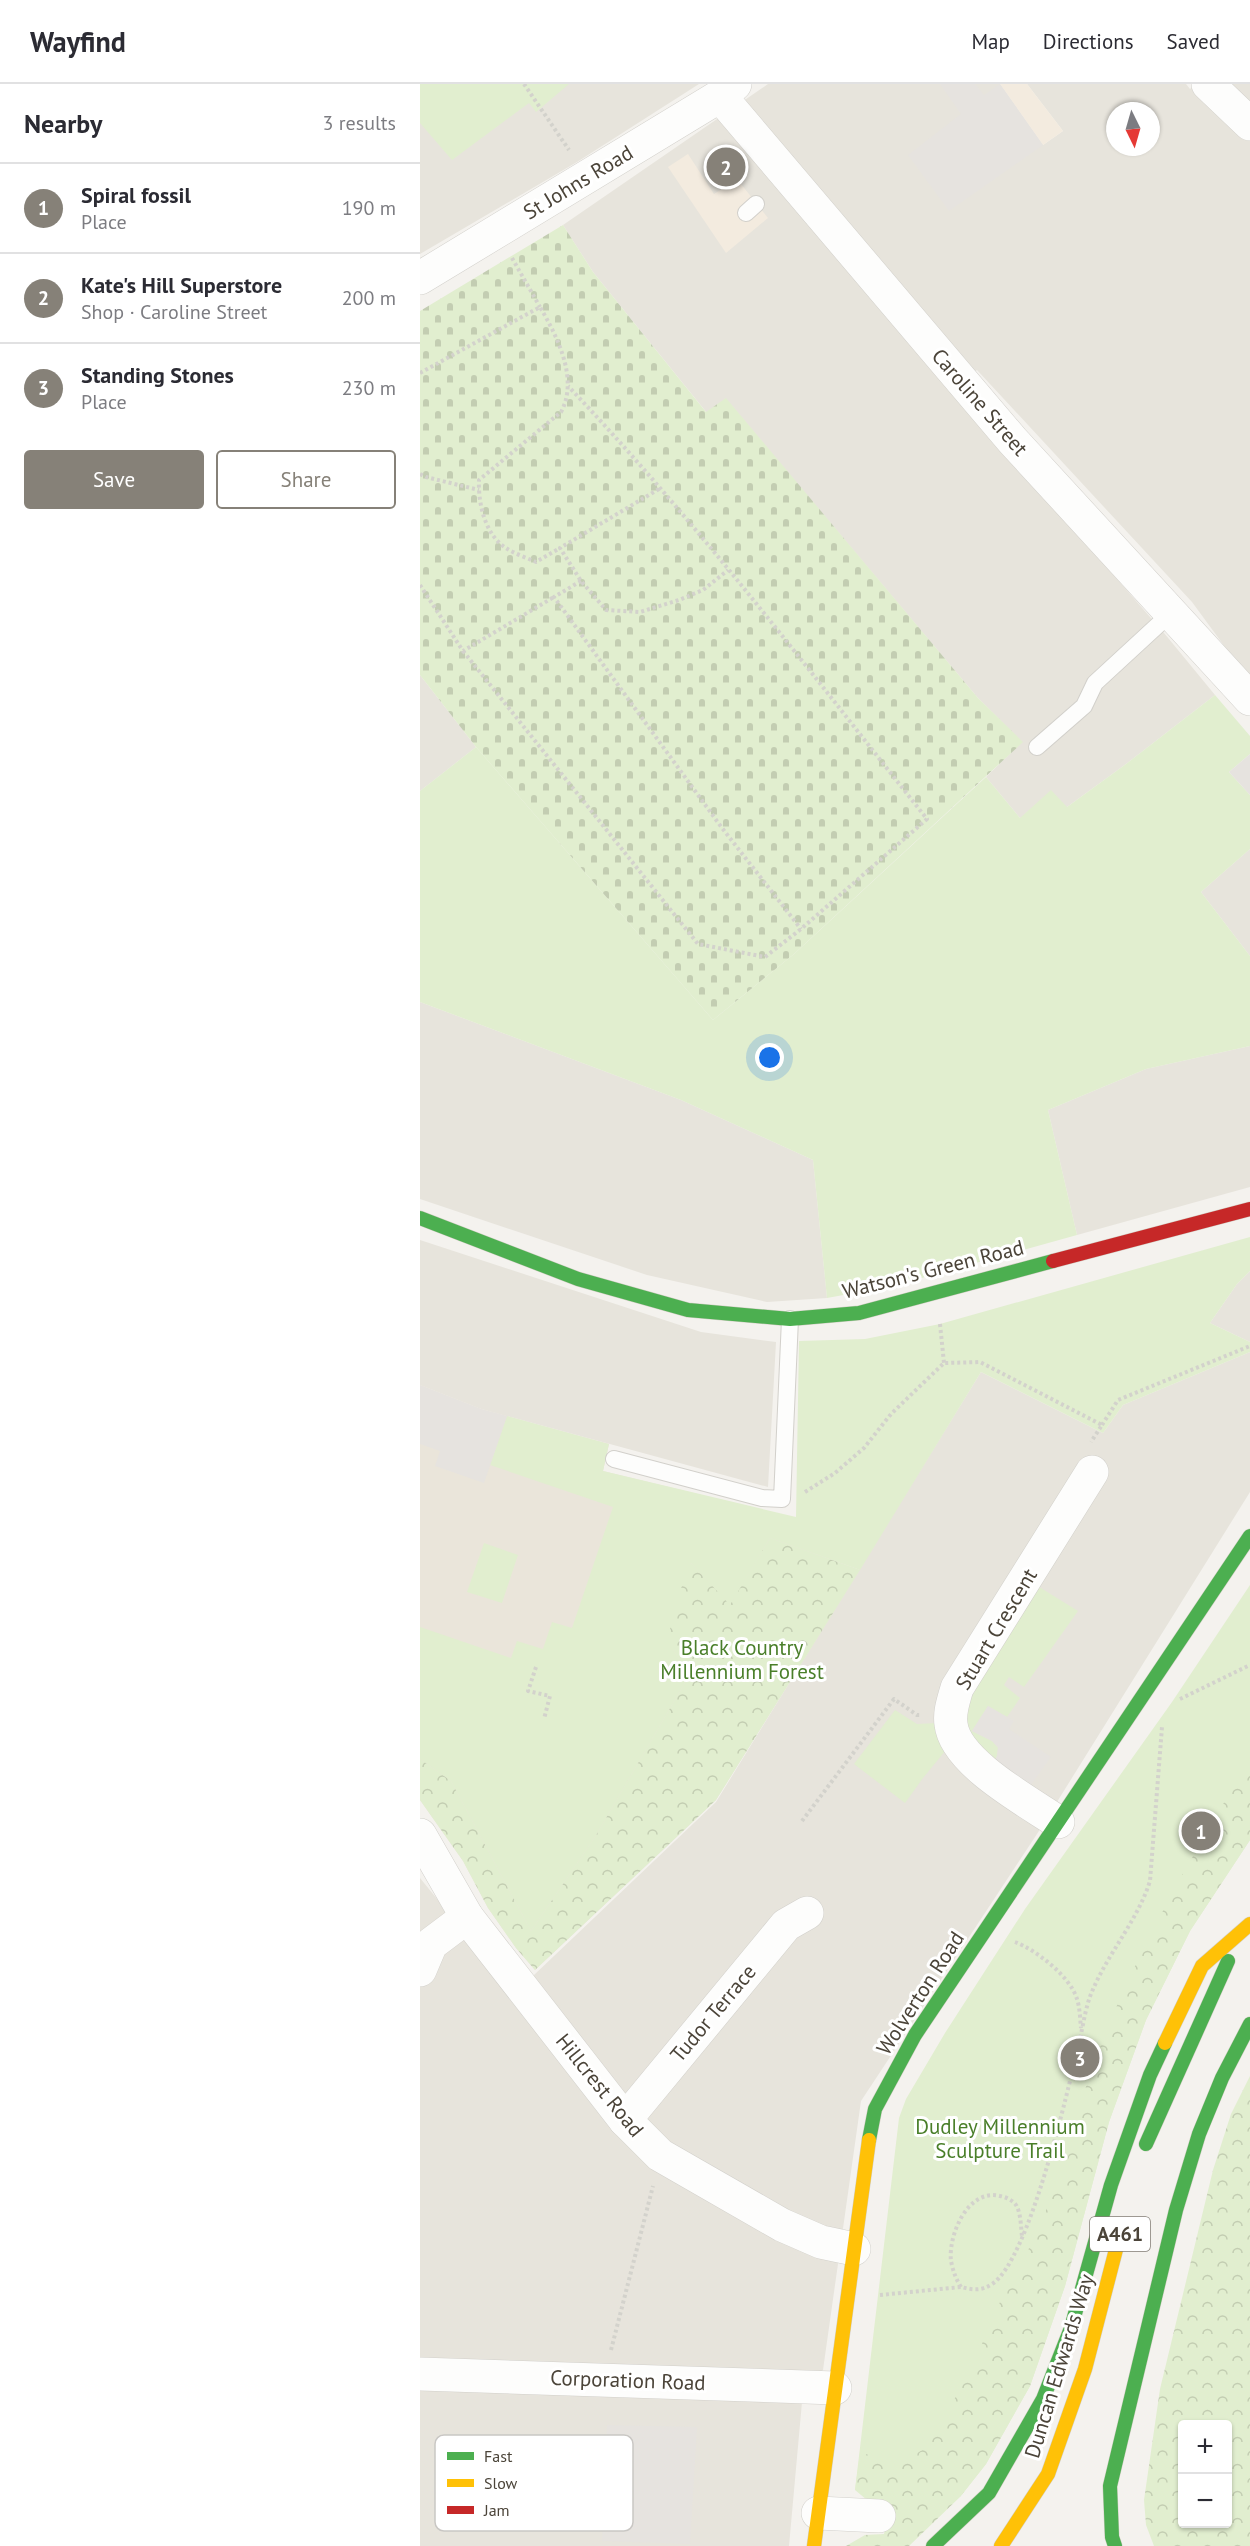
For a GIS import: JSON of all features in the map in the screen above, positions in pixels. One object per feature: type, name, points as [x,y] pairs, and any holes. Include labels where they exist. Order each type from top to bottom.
[{"type":"main road","name":"Watson's Green Road","points":[[420,1218],[578,1279],[677,1307],[790,1319],[860,1313],[1250,1209]]},
{"type":"main road","name":"Wolverton Road","points":[[814,2546],[870,2131],[875,2109],[915,2036],[1250,1536]]},
{"type":"main road","points":[[1141,2155],[1232,1953],[1250,1924]]},
{"type":"main road","points":[[933,2546],[989,2493],[1042,2399],[1071,2328],[1111,2185],[1150,2075],[1202,1966],[1250,1924]]},
{"type":"main road","name":"A461","points":[[1115,2546],[1112,2537],[1110,2486],[1176,2210],[1199,2134],[1222,2078],[1250,2024]]},
{"type":"main road","name":"Duncan Edwards Way","points":[[1001,2546],[1048,2474],[1085,2369],[1123,2223]]},
{"type":"street","points":[[1208,84],[1250,124]]},
{"type":"street","name":"Caroline Street","points":[[728,90],[780,182],[1013,441],[1250,699]]},
{"type":"street","name":"St Johns Road","points":[[420,278],[728,90]]},
{"type":"street","name":"Stuart Crescent","points":[[1058,1822],[974,1764],[962,1750],[951,1725],[952,1707],[957,1688],[1091,1458]]},
{"type":"street","name":"Hillcrest Road","points":[[420,1835],[467,1917],[625,2120],[660,2155],[782,2225],[821,2242],[854,2249]]},
{"type":"street","name":"Tudor Terrace","points":[[625,2120],[786,1925],[807,1913]]},
{"type":"street","points":[[420,1970],[431,1944],[467,1917]]},
{"type":"street","name":"Corporation Road","points":[[420,2374],[835,2388]]},
{"type":"street","points":[[818,2513],[879,2516]]},
{"type":"lane","points":[[1037,747],[1084,706],[1095,683],[1171,613]]},
{"type":"lane","points":[[614,1459],[762,1498],[782,1499],[790,1319]]},
{"type":"path","points":[[524,84],[570,152]]},
{"type":"path","points":[[510,256],[555,332],[568,386],[567,400],[561,412],[479,480],[478,497],[490,531],[504,548],[536,562],[659,489]]},
{"type":"path","points":[[420,373],[540,307]]},
{"type":"path","points":[[420,585],[463,651],[698,944],[765,957],[927,819],[728,570],[618,438],[568,386]]},
{"type":"path","points":[[420,474],[478,490]]},
{"type":"path","points":[[560,548],[581,581],[606,610],[640,612],[703,590],[728,570]]},
{"type":"path","points":[[463,651],[581,581]]},
{"type":"path","points":[[554,597],[722,828],[801,928]]},
{"type":"path","points":[[940,1324],[944,1363]]},
{"type":"path","points":[[1091,1458],[1102,1425],[1118,1400],[1250,1346]]},
{"type":"path","points":[[782,1499],[806,1491],[835,1473],[864,1448],[891,1414],[944,1363],[980,1362],[1102,1425]]},
{"type":"path","points":[[1172,1702],[1250,1665]]},
{"type":"path","points":[[536,1667],[528,1691],[550,1696],[544,1719]]},
{"type":"path","points":[[802,1821],[894,1699],[917,1715],[926,1715]]},
{"type":"path","points":[[879,2295],[962,2287],[974,2290],[992,2284],[1007,2268],[1023,2237],[1031,2216],[1082,2032],[1090,1994],[1144,1900],[1150,1881],[1163,1715]]},
{"type":"path","points":[[1006,1939],[1040,1955],[1062,1976],[1077,1998],[1082,2032]]},
{"type":"path","points":[[603,2379],[660,2155]]},
{"type":"path","points":[[962,2287],[955,2276],[951,2259],[954,2234],[962,2216],[972,2204],[982,2197],[994,2194],[1006,2197],[1016,2206],[1023,2237]]},
{"type":"shaded area","points":[[420,84],[699,84],[577,162],[420,254]]},
{"type":"shaded area","points":[[768,84],[1000,84],[1043,145],[1063,131],[1027,84],[1186,84],[1190,89],[1196,84],[1250,84],[1250,681],[1192,602],[977,370],[951,389],[1164,633],[1215,695],[1067,807],[1020,818],[986,777],[1022,742],[978,698],[726,399],[707,413],[593,272],[563,225]]},
{"type":"shaded area","points":[[940,84],[975,84],[984,95],[1000,84],[1043,145],[949,211],[908,155],[961,114]]},
{"type":"shaded area","points":[[1000,84],[1027,84],[1063,131],[1043,145]]},
{"type":"shaded area","points":[[688,154],[714,194],[737,179],[768,218],[726,253],[668,167]]},
{"type":"shaded area","points":[[420,675],[476,747],[420,791]]},
{"type":"shaded area","points":[[1250,754],[1250,795],[1229,772]]},
{"type":"shaded area","points":[[1250,849],[1250,956],[1201,892]]},
{"type":"shaded area","points":[[420,1002],[681,1100],[813,1160],[827,1298],[767,1302],[647,1275],[420,1199]]},
{"type":"shaded area","points":[[1250,1046],[1250,1187],[1077,1235],[1048,1110],[1146,1069]]},
{"type":"shaded area","points":[[420,1240],[701,1332],[776,1342],[768,1487],[481,1409],[420,1385]]},
{"type":"shaded area","points":[[1250,1271],[1250,1342],[1210,1323],[1237,1284]]},
{"type":"shaded area","points":[[1250,1352],[1250,1492],[1037,1834],[861,2101],[823,2370],[803,2391],[789,2546],[420,2546],[420,1878],[514,1994],[716,1802],[981,1372],[1103,1433],[1123,1405]]},
{"type":"shaded area","points":[[420,1385],[481,1409],[609,1444],[603,1471],[783,1515],[770,1537],[860,1570],[716,1800],[535,1970],[516,1948],[488,1908],[463,1861],[420,1800]]},
{"type":"shaded area","points":[[420,1385],[481,1409],[507,1416],[484,1483],[435,1466],[440,1451],[420,1444]]},
{"type":"shaded area","points":[[988,1706],[1014,1721],[1009,1729],[1051,1757],[1030,1786],[993,1764],[998,1747],[992,1741],[972,1731]]},
{"type":"shaded area","points":[[607,2425],[697,2427],[690,2544],[602,2541],[602,2531],[633,2531],[633,2435],[607,2435]]},
{"type":"green space","points":[[420,84],[569,84],[536,112],[529,103],[452,160],[420,123]]},
{"type":"green space","points":[[563,225],[593,272],[706,412],[726,398],[978,698],[1023,742],[794,954],[713,1020],[476,747],[420,675],[420,311]]},
{"type":"green space","points":[[1215,695],[1250,736],[1250,754],[1229,772],[1250,795],[1250,849],[1201,892],[1250,956],[1250,1046],[1146,1069],[1048,1110],[1077,1235],[893,1286],[827,1298],[813,1160],[681,1100],[420,1002],[420,791],[476,747],[713,1020],[794,954],[986,777],[1020,818],[1051,790],[1067,807]]},
{"type":"green space","points":[[1250,1237],[1250,1271],[1237,1284],[1210,1323],[1250,1342],[1250,1352],[1123,1405],[1103,1433],[981,1372],[860,1570],[770,1538],[730,1606],[691,1563],[673,1650],[690,1674],[595,1837],[531,1931],[451,1781],[420,1759],[420,1627],[511,1658],[517,1641],[543,1649],[552,1622],[572,1628],[613,1507],[490,1465],[507,1416],[609,1444],[603,1471],[796,1517],[799,1341],[865,1339],[940,1324]]},
{"type":"green space","name":"Black Country Millennium Forest","points":[[770,1538],[860,1570],[716,1800],[535,1970],[516,1948],[488,1908],[463,1861],[420,1800],[420,1759],[451,1781],[531,1931],[595,1837],[690,1674],[673,1650],[669,1619],[691,1563],[730,1605]]},
{"type":"green space","points":[[484,1543],[518,1555],[502,1603],[467,1592]]},
{"type":"green space","points":[[1036,1585],[1078,1611],[1024,1687],[1009,1677],[1004,1685],[1020,1698],[1007,1717],[988,1706],[972,1731],[992,1741],[998,1748],[993,1764],[966,1734],[967,1709],[972,1696]]},
{"type":"green space","name":"Dudley Millennium Sculpture Trail","points":[[1250,1585],[1250,1840],[1190,1931],[1146,2020],[1109,2122],[1065,2286],[1030,2386],[986,2464],[960,2497],[855,2490],[899,2118],[906,2099],[945,2033],[1025,1909],[1172,1702]]},
{"type":"green space","points":[[895,1710],[917,1724],[937,1723],[946,1750],[905,1803],[854,1764]]},
{"type":"green space","points":[[1250,1770],[1250,1840],[1190,1931],[1146,2020],[1109,2122],[1065,2286],[1030,2386],[986,2464],[960,2497],[909,2546],[846,2546],[865,2535],[884,2534],[889,2506],[867,2500],[855,2490],[860,2453],[892,2459],[910,2457],[926,2448],[942,2424],[981,2346],[1006,2288],[1025,2257],[1065,2168],[1089,2075],[1124,1988],[1174,1889],[1233,1787]]},
{"type":"green space","points":[[1250,2076],[1250,2546],[1154,2546],[1146,2525],[1144,2500],[1160,2389],[1213,2170],[1231,2114]]},
{"type":"traffic: fast","points":[[420,1218],[578,1279],[688,1310],[790,1319],[859,1313],[1053,1261]]},
{"type":"traffic: fast","points":[[869,2140],[875,2109],[915,2035],[1250,1536]]},
{"type":"traffic: fast","points":[[1146,2144],[1228,1961]]},
{"type":"traffic: fast","points":[[1115,2546],[1112,2537],[1110,2486],[1176,2210],[1199,2134],[1222,2078],[1250,2024]]},
{"type":"traffic: fast","points":[[933,2546],[989,2493],[1043,2399],[1071,2328],[1111,2185],[1150,2075],[1165,2043]]},
{"type":"traffic: slow","points":[[1165,2043],[1202,1966],[1250,1924]]},
{"type":"traffic: slow","points":[[814,2546],[869,2140]]},
{"type":"traffic: slow","points":[[1001,2546],[1048,2474],[1085,2369],[1120,2234]]},
{"type":"traffic: jam","points":[[1053,1261],[1250,1209]]},
{"type":"place","name":"Kate's Hill Superstore","points":[[726,167]]},
{"type":"place","name":"Spiral fossil","points":[[1201,1831]]},
{"type":"place","name":"Standing Stones","points":[[1080,2058]]}]
